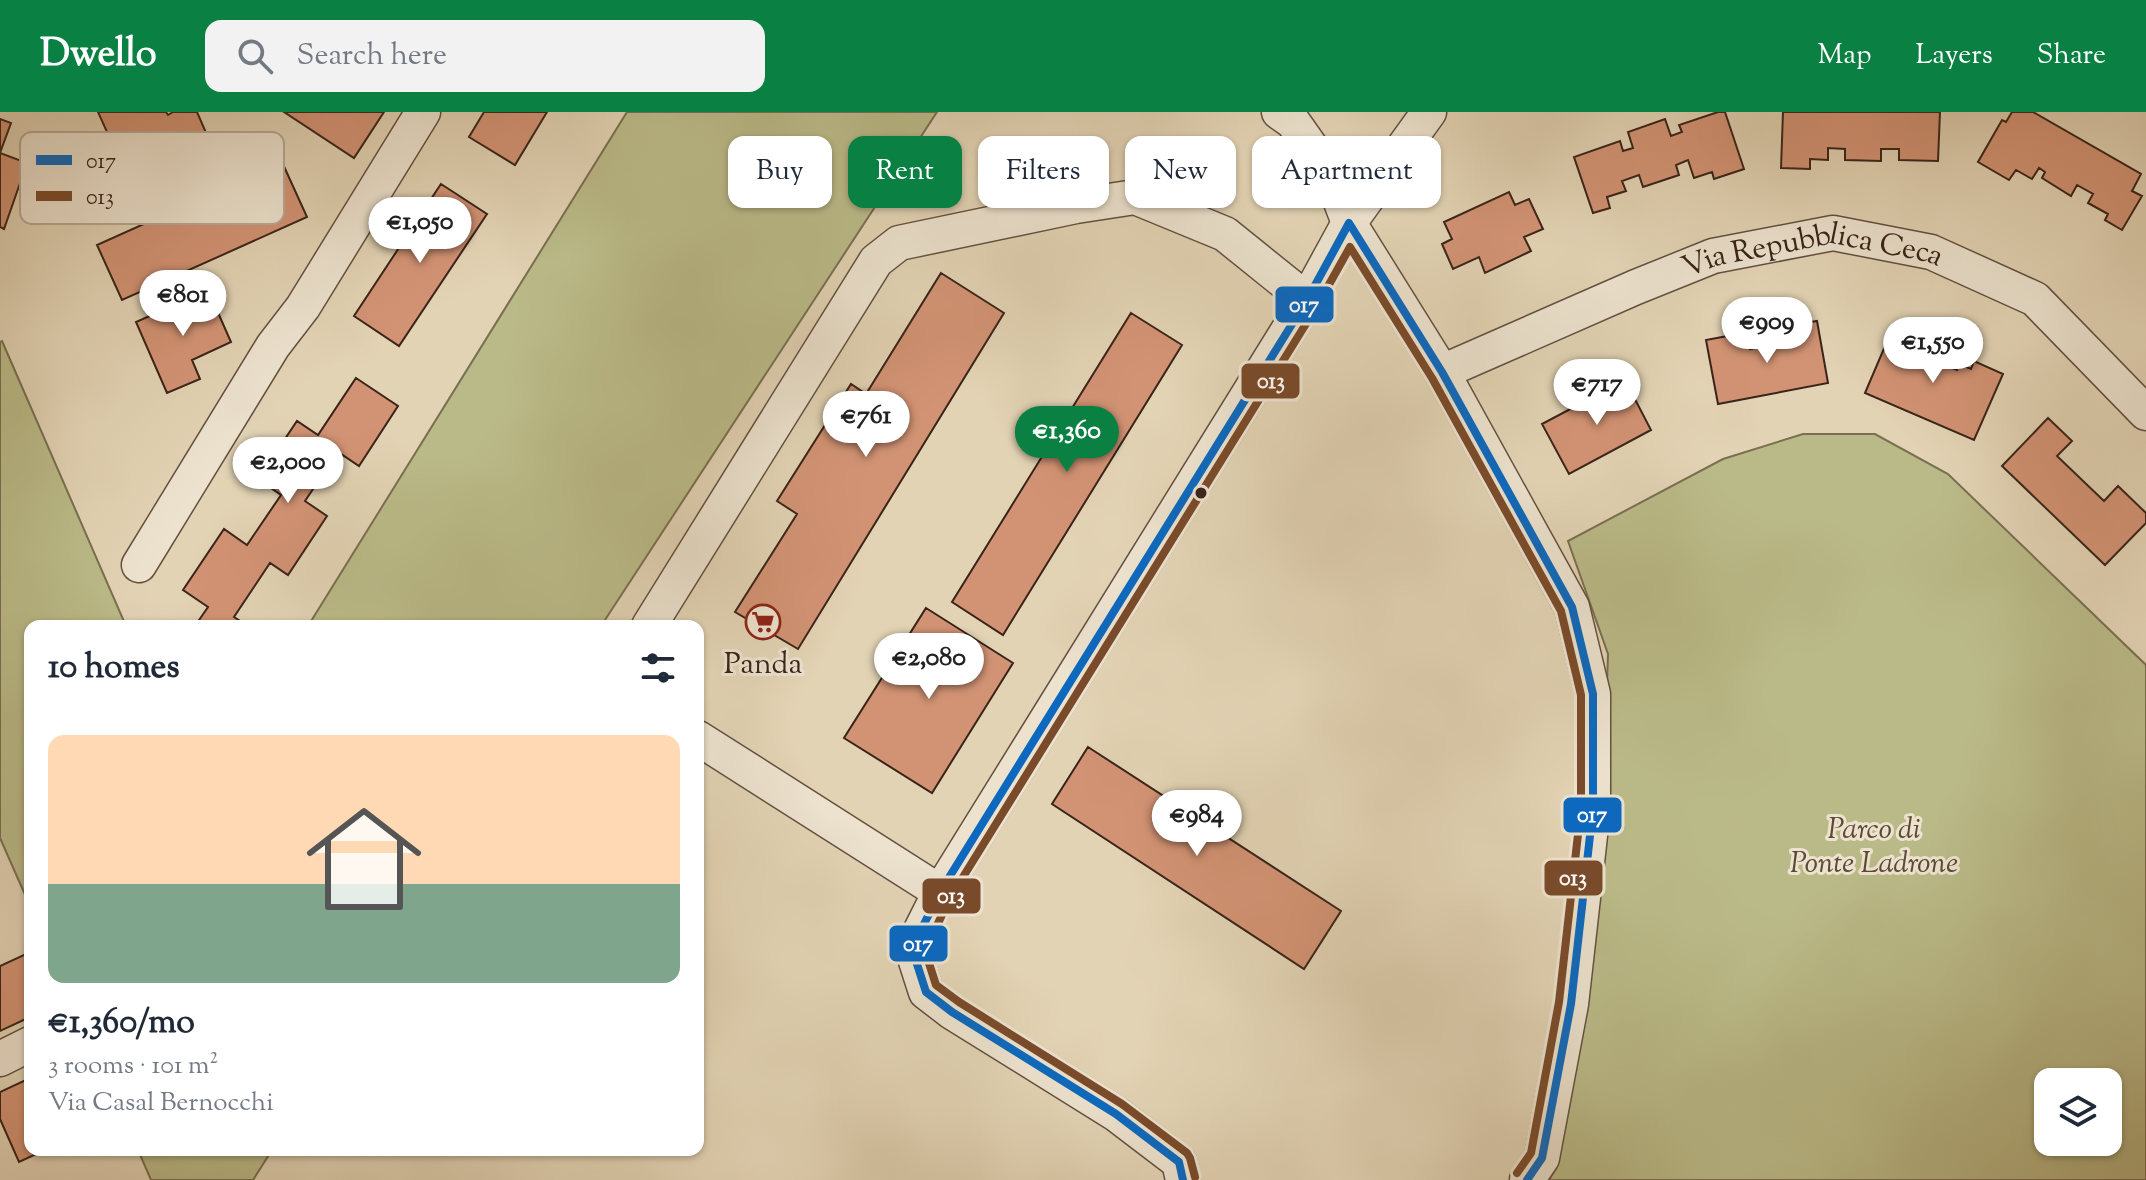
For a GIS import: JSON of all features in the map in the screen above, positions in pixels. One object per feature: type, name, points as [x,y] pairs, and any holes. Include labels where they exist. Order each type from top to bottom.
[{"type":"street","points":[[139,565],[273,346],[303,307],[423,112]]},
{"type":"street","points":[[1279,112],[1293,122],[1331,176],[1349,223],[1442,372],[1572,607],[1593,694],[1593,809],[1571,1004],[1542,1158],[1527,1180]]},
{"type":"street","points":[[1183,1180],[1179,1162],[1116,1114],[952,1012],[926,992],[916,961],[920,932],[940,892],[1307,300],[1349,223],[1429,112]]},
{"type":"street","points":[[653,620],[876,261],[899,243],[1076,206],[1135,197],[1225,234],[1307,300]]},
{"type":"street","name":"Via Repubblica Ceca","points":[[1442,372],[1713,256],[1833,233],[1931,252],[2035,299],[2146,413]]},
{"type":"street","points":[[704,742],[940,892]]},
{"type":"street","points":[[0,1059],[24,1047]]},
{"type":"green space","points":[[627,112],[937,112],[921,136],[848,136],[848,208],[874,208],[605,620],[312,620]]},
{"type":"green space","points":[[0,342],[123,620],[24,620],[24,892],[0,838]]},
{"type":"green space","name":"Parco di Ponte Ladrone","points":[[1803,434],[1875,434],[1948,474],[2146,665],[2146,1180],[1549,1180],[1557,1167],[1600,895],[1608,654],[1568,541],[1723,459]]},
{"type":"green space","points":[[141,1156],[268,1156],[253,1180],[151,1180]]},
{"type":"building","points":[[98,112],[166,112],[168,115],[173,112],[197,112],[206,132],[107,132]]},
{"type":"building","points":[[284,112],[384,112],[354,158]]},
{"type":"building","points":[[484,112],[547,112],[515,165],[469,137]]},
{"type":"building","points":[[1725,112],[1744,169],[1714,179],[1712,172],[1694,178],[1688,160],[1676,165],[1679,175],[1643,187],[1639,175],[1622,181],[1626,191],[1607,197],[1610,208],[1593,213],[1574,157],[1620,141],[1623,151],[1633,148],[1628,132],[1665,119],[1671,136],[1682,132],[1679,125]]},
{"type":"building","points":[[1783,112],[1940,112],[1938,161],[1899,160],[1899,149],[1881,149],[1881,161],[1845,160],[1845,149],[1828,148],[1828,160],[1810,159],[1810,169],[1781,168]]},
{"type":"building","points":[[2012,112],[2033,112],[2141,174],[2132,191],[2142,196],[2122,230],[2105,220],[2108,214],[2088,203],[2093,194],[2077,185],[2071,196],[2042,178],[2045,172],[2039,168],[2032,179],[2016,170],[2009,180],[1978,162],[2002,120],[2006,122]]},
{"type":"building","points":[[0,119],[11,123],[0,153]]},
{"type":"building","points":[[0,153],[20,160],[20,183],[4,229],[0,227]]},
{"type":"building","points":[[284,166],[307,217],[122,300],[97,245],[144,224],[284,224]]},
{"type":"building","points":[[441,184],[487,214],[399,346],[354,316]]},
{"type":"building","points":[[1509,192],[1515,205],[1529,199],[1543,229],[1524,237],[1531,251],[1485,273],[1479,257],[1453,269],[1442,244],[1452,239],[1444,222]]},
{"type":"building","points":[[941,273],[1004,313],[798,649],[735,612],[797,514],[777,501],[851,384],[866,394]]},
{"type":"building","points":[[208,290],[231,342],[192,360],[200,379],[167,393],[136,322]]},
{"type":"building","points":[[1131,313],[1182,345],[1003,635],[952,602]]},
{"type":"building","points":[[1817,321],[1828,383],[1718,404],[1706,340],[1733,335],[1734,342],[1749,340],[1750,349],[1786,342],[1785,336],[1795,334],[1793,325]]},
{"type":"building","points":[[1894,325],[1924,338],[1921,345],[1929,348],[1925,357],[1957,370],[1959,364],[1971,369],[1974,361],[2003,374],[1974,440],[1865,393]]},
{"type":"building","points":[[356,378],[398,406],[359,466],[338,452],[305,501],[327,516],[288,575],[270,563],[234,617],[239,620],[199,620],[208,607],[183,590],[224,529],[247,545],[281,495],[258,479],[297,421],[318,435]]},
{"type":"building","points":[[1625,380],[1651,430],[1569,474],[1542,424]]},
{"type":"building","points":[[2048,418],[2072,441],[2057,456],[2104,501],[2118,486],[2146,513],[2146,523],[2105,565],[2002,466]]},
{"type":"building","points":[[926,608],[1013,663],[932,793],[844,738]]},
{"type":"building","points":[[1088,747],[1341,911],[1304,969],[1052,804]]},
{"type":"building","points":[[24,955],[24,1020],[0,1031],[0,966]]},
{"type":"building","points":[[24,1081],[24,1156],[32,1156],[19,1162],[0,1119],[0,1092]]},
{"type":"transit line","name":"017","points":[[1183,1180],[1179,1162],[1116,1114],[952,1012],[926,992],[916,961],[920,932],[940,892],[1307,300],[1349,223],[1442,372],[1572,607],[1593,694],[1593,809],[1571,1004],[1542,1158],[1527,1180]]},
{"type":"transit line","name":"013","points":[[1195,1177],[1187,1153],[1122,1104],[936,985],[928,960],[932,936],[950,898],[1317,306],[1350,247],[1432,378],[1561,611],[1581,695],[1581,808],[1559,1002],[1531,1153],[1517,1173]]},
{"type":"place","name":"Panda","points":[[763,622]]}]
